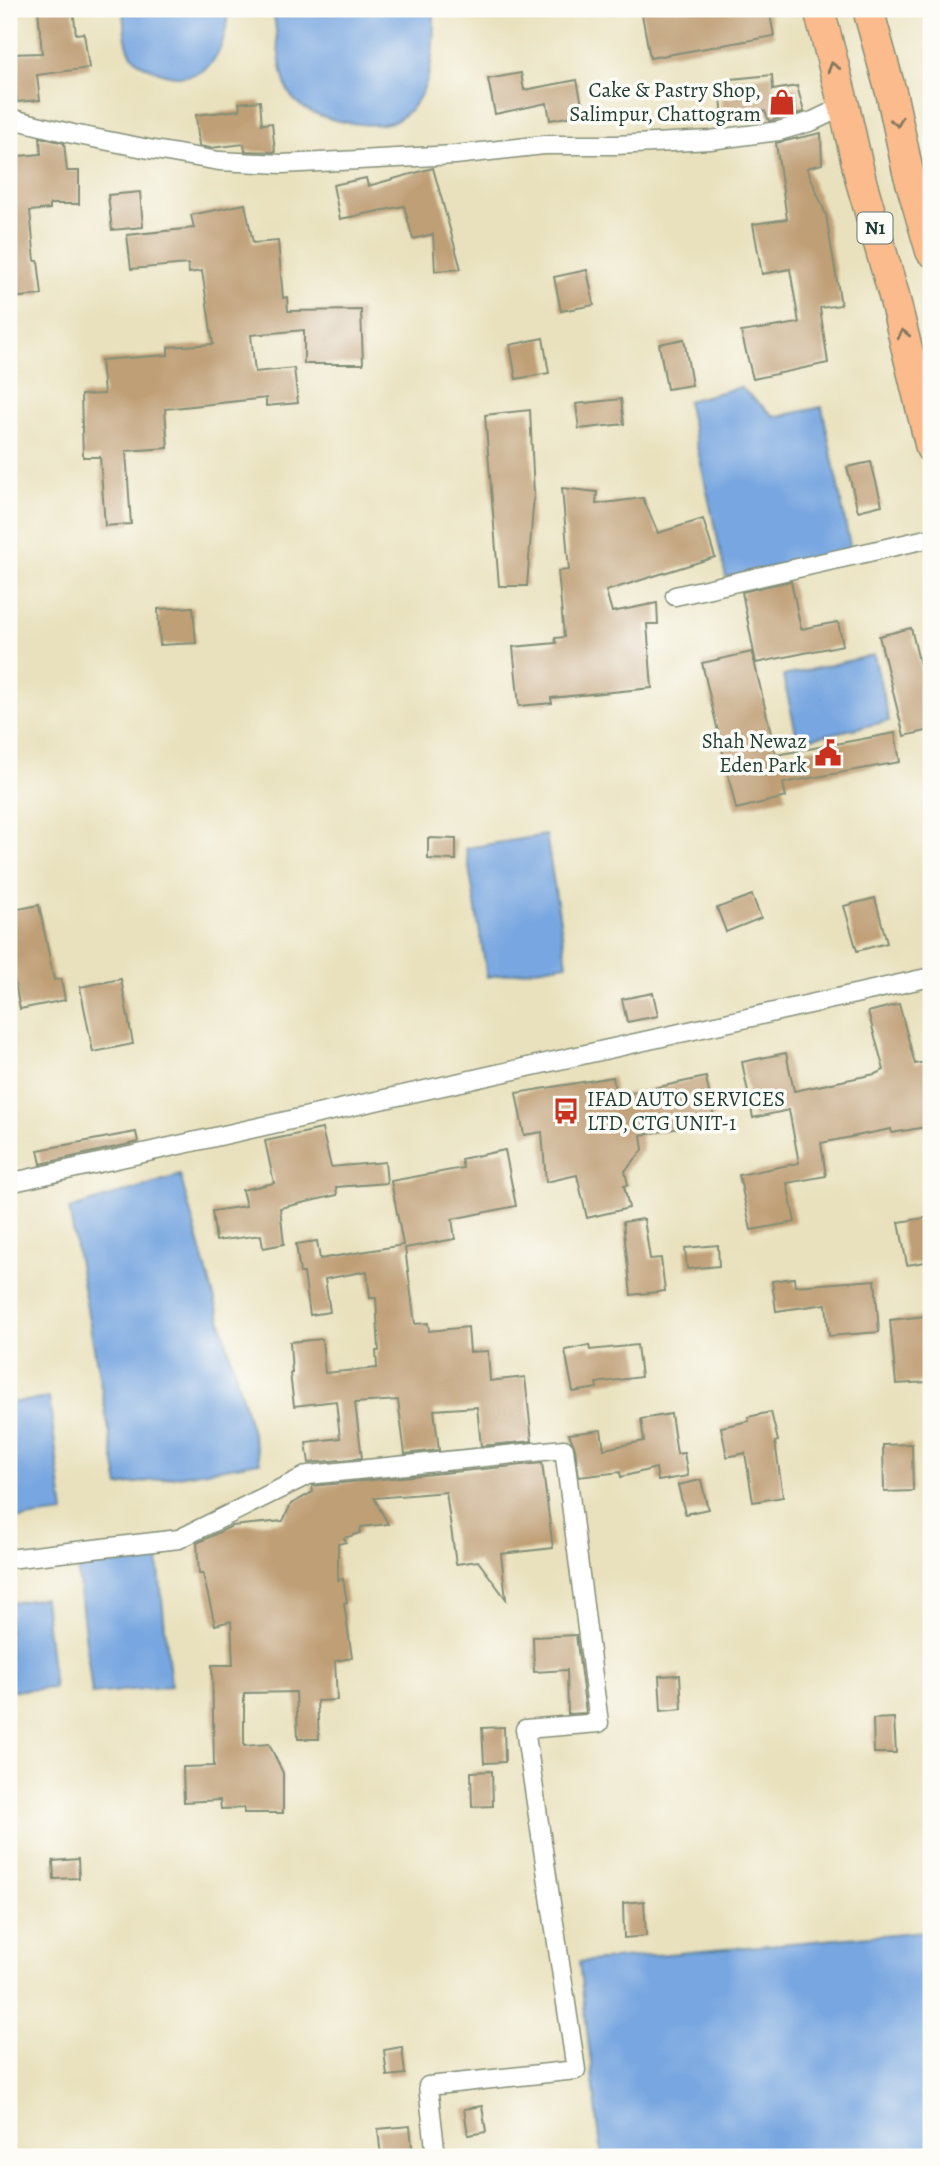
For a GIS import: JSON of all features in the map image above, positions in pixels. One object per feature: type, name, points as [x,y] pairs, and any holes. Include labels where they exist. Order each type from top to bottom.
[{"type":"highway","name":"N1","points":[[818,9],[931,448]]},
{"type":"highway","name":"N1","points":[[868,9],[892,96],[908,172],[931,251]]},
{"type":"street","points":[[9,117],[73,134],[149,149],[219,160],[282,164],[455,155],[544,145],[617,145],[710,140],[779,131],[813,121],[844,106]]},
{"type":"street","points":[[675,596],[931,537]]},
{"type":"street","points":[[9,1183],[931,976]]},
{"type":"street","points":[[9,1559],[179,1539],[308,1475],[564,1449],[599,1723],[526,1729],[576,2070],[428,2086],[436,2157]]},
{"type":"water","points":[[123,9],[228,9],[224,37],[213,60],[205,69],[181,76],[156,71],[136,60],[126,40]]},
{"type":"water","points":[[273,9],[434,9],[429,73],[420,96],[400,118],[380,124],[351,123],[307,110],[289,93],[286,85]]},
{"type":"water","points":[[740,387],[775,417],[822,407],[851,551],[726,577],[687,401]]},
{"type":"water","points":[[874,655],[889,721],[798,741],[783,676]]},
{"type":"water","points":[[546,835],[567,964],[487,977],[466,848]]},
{"type":"water","points":[[180,1175],[260,1462],[119,1486],[69,1209]]},
{"type":"water","points":[[49,1398],[64,1513],[9,1520],[9,1403]]},
{"type":"water","points":[[158,1560],[171,1686],[92,1694],[77,1565]]},
{"type":"water","points":[[44,1598],[54,1688],[9,1691],[9,1603]]},
{"type":"water","points":[[925,1931],[931,1971],[931,2157],[602,2157],[579,1962]]},
{"type":"building","points":[[38,9],[73,9],[76,34],[84,33],[89,68],[37,75],[40,100],[17,102],[15,77],[9,78],[9,54],[42,53]]},
{"type":"building","points":[[641,9],[769,9],[774,36],[650,58]]},
{"type":"building","points":[[521,73],[524,90],[577,80],[584,114],[550,120],[547,103],[495,114],[488,79]]},
{"type":"building","points":[[772,75],[773,90],[797,86],[804,112],[769,121],[765,111],[723,117],[721,98],[732,97],[731,79]]},
{"type":"building","points":[[260,101],[262,124],[272,123],[275,152],[245,151],[244,144],[210,148],[199,146],[196,115],[240,110],[239,103]]},
{"type":"building","points":[[821,133],[822,164],[807,168],[826,215],[841,305],[820,308],[828,363],[753,379],[741,332],[799,323],[790,269],[762,274],[753,224],[787,219],[776,143]]},
{"type":"building","points":[[40,137],[64,143],[67,171],[79,171],[79,204],[50,204],[50,209],[30,211],[35,261],[38,261],[42,295],[10,298],[9,157],[41,154]]},
{"type":"building","points":[[433,168],[461,269],[435,271],[433,234],[413,239],[404,206],[340,219],[333,185],[366,178],[368,186]]},
{"type":"building","points":[[140,192],[143,227],[112,230],[108,195]]},
{"type":"building","points":[[245,204],[253,243],[278,241],[283,298],[287,297],[288,311],[361,310],[363,364],[304,364],[304,330],[251,335],[255,372],[294,368],[298,403],[266,406],[266,398],[165,409],[168,448],[126,451],[131,524],[105,526],[100,457],[83,457],[81,395],[104,394],[101,360],[168,355],[168,347],[213,344],[202,271],[189,273],[188,264],[131,269],[127,235],[194,228],[191,215]]},
{"type":"building","points":[[587,270],[594,305],[561,311],[554,277]]},
{"type":"building","points":[[543,338],[549,373],[516,379],[510,345]]},
{"type":"building","points":[[684,339],[692,385],[667,389],[659,344]]},
{"type":"building","points":[[621,399],[624,424],[579,429],[576,404]]},
{"type":"building","points":[[530,410],[534,494],[527,586],[499,586],[485,415]]},
{"type":"building","points":[[871,462],[882,505],[858,511],[847,467]]},
{"type":"building","points":[[562,488],[597,492],[596,504],[643,498],[658,533],[703,519],[715,557],[606,591],[612,612],[657,603],[658,624],[647,624],[652,688],[551,698],[552,703],[519,706],[513,647],[556,643],[555,638],[564,637],[558,571],[569,570]]},
{"type":"building","points":[[791,581],[801,629],[838,622],[843,645],[756,663],[742,592]]},
{"type":"building","points":[[193,607],[196,643],[160,645],[158,609]]},
{"type":"building","points":[[911,628],[931,711],[931,730],[904,736],[879,636]]},
{"type":"building","points":[[752,652],[776,755],[895,733],[900,762],[783,783],[786,797],[736,809],[702,663]]},
{"type":"building","points":[[428,838],[456,839],[456,860],[428,859]]},
{"type":"building","points":[[752,895],[761,918],[726,932],[717,908]]},
{"type":"building","points":[[875,898],[887,943],[857,951],[844,906]]},
{"type":"building","points":[[39,905],[54,980],[61,979],[65,1000],[20,1009],[9,952],[9,911]]},
{"type":"building","points":[[121,979],[133,1044],[93,1052],[80,987]]},
{"type":"building","points":[[653,993],[658,1016],[627,1022],[622,999]]},
{"type":"building","points":[[899,1004],[915,1064],[931,1061],[931,1126],[892,1133],[891,1129],[821,1143],[826,1176],[787,1183],[795,1222],[751,1230],[739,1175],[799,1163],[789,1110],[753,1118],[742,1062],[786,1053],[794,1091],[875,1074],[884,1070],[868,1012]]},
{"type":"building","points":[[613,1077],[616,1096],[706,1077],[714,1118],[707,1119],[707,1123],[641,1135],[643,1150],[625,1171],[628,1185],[624,1186],[629,1208],[587,1218],[577,1175],[546,1182],[542,1132],[524,1135],[516,1093]]},
{"type":"building","points":[[322,1129],[331,1167],[385,1162],[387,1183],[336,1187],[337,1195],[280,1208],[284,1244],[263,1248],[261,1235],[216,1241],[212,1211],[246,1206],[242,1190],[274,1183],[265,1141]]},
{"type":"building","points":[[136,1132],[138,1142],[41,1164],[38,1150]]},
{"type":"building","points":[[505,1150],[516,1206],[452,1219],[455,1239],[405,1248],[415,1324],[428,1323],[429,1331],[468,1327],[470,1352],[488,1351],[490,1381],[525,1377],[532,1441],[481,1446],[477,1407],[434,1410],[439,1450],[405,1454],[398,1400],[355,1403],[362,1458],[309,1463],[306,1442],[340,1438],[336,1401],[294,1406],[290,1342],[322,1339],[325,1373],[377,1368],[376,1351],[379,1351],[376,1298],[370,1298],[367,1271],[325,1279],[330,1312],[310,1315],[304,1273],[300,1273],[296,1244],[317,1241],[320,1259],[403,1245],[391,1181],[463,1168],[461,1159]]},
{"type":"building","points":[[931,1217],[931,1261],[907,1265],[899,1222]]},
{"type":"building","points":[[644,1219],[650,1259],[661,1258],[665,1291],[631,1295],[623,1222]]},
{"type":"building","points":[[718,1245],[719,1266],[687,1269],[685,1248]]},
{"type":"building","points":[[794,1278],[795,1286],[875,1280],[879,1332],[829,1336],[826,1304],[776,1311],[772,1281]]},
{"type":"building","points":[[926,1316],[930,1349],[925,1349],[928,1382],[896,1384],[890,1320]]},
{"type":"building","points":[[589,1345],[590,1350],[637,1345],[641,1377],[596,1383],[597,1388],[573,1392],[565,1350]]},
{"type":"building","points":[[771,1412],[778,1441],[775,1442],[783,1497],[753,1502],[745,1453],[727,1457],[721,1427],[749,1421],[748,1417]]},
{"type":"building","points":[[671,1414],[677,1454],[684,1453],[688,1476],[658,1481],[656,1468],[621,1477],[620,1472],[579,1477],[575,1448],[569,1434],[601,1430],[604,1449],[644,1441],[641,1419]]},
{"type":"building","points":[[912,1444],[913,1491],[884,1492],[883,1445]]},
{"type":"building","points":[[542,1463],[553,1548],[501,1554],[506,1599],[478,1561],[456,1564],[446,1492],[374,1498],[388,1524],[361,1527],[360,1533],[344,1538],[346,1542],[338,1544],[338,1580],[343,1579],[352,1658],[335,1661],[337,1700],[317,1701],[319,1739],[298,1739],[296,1692],[244,1693],[244,1746],[269,1744],[283,1773],[283,1813],[244,1813],[244,1808],[221,1809],[220,1800],[184,1802],[183,1767],[214,1766],[212,1665],[233,1665],[231,1621],[215,1625],[203,1574],[199,1574],[197,1543],[232,1526],[283,1521],[291,1504],[313,1492],[312,1486]]},
{"type":"building","points":[[701,1480],[708,1509],[685,1514],[678,1485]]},
{"type":"building","points":[[576,1635],[586,1713],[568,1714],[567,1670],[534,1672],[533,1637]]},
{"type":"building","points":[[680,1675],[682,1709],[661,1711],[659,1676]]},
{"type":"building","points":[[894,1718],[896,1753],[874,1753],[873,1719]]},
{"type":"building","points":[[504,1727],[505,1762],[484,1763],[482,1728]]},
{"type":"building","points":[[492,1771],[493,1806],[472,1807],[471,1772]]},
{"type":"building","points":[[78,1859],[79,1878],[54,1879],[53,1861]]},
{"type":"building","points":[[644,1901],[646,1936],[624,1938],[623,1903]]},
{"type":"building","points":[[402,2047],[405,2074],[387,2076],[384,2050]]},
{"type":"building","points":[[482,2106],[486,2132],[468,2135],[464,2109]]},
{"type":"building","points":[[410,2126],[413,2157],[381,2157],[378,2129]]},
{"type":"place","name":"Cake & Pastry Shop, Salimpur, Chattogram","points":[[782,102]]},
{"type":"place","name":"Shah Newaz Eden Park","points":[[828,753]]},
{"type":"place","name":"IFAD AUTO SERVICES LTD, CTG UNIT-1","points":[[566,1111]]}]
